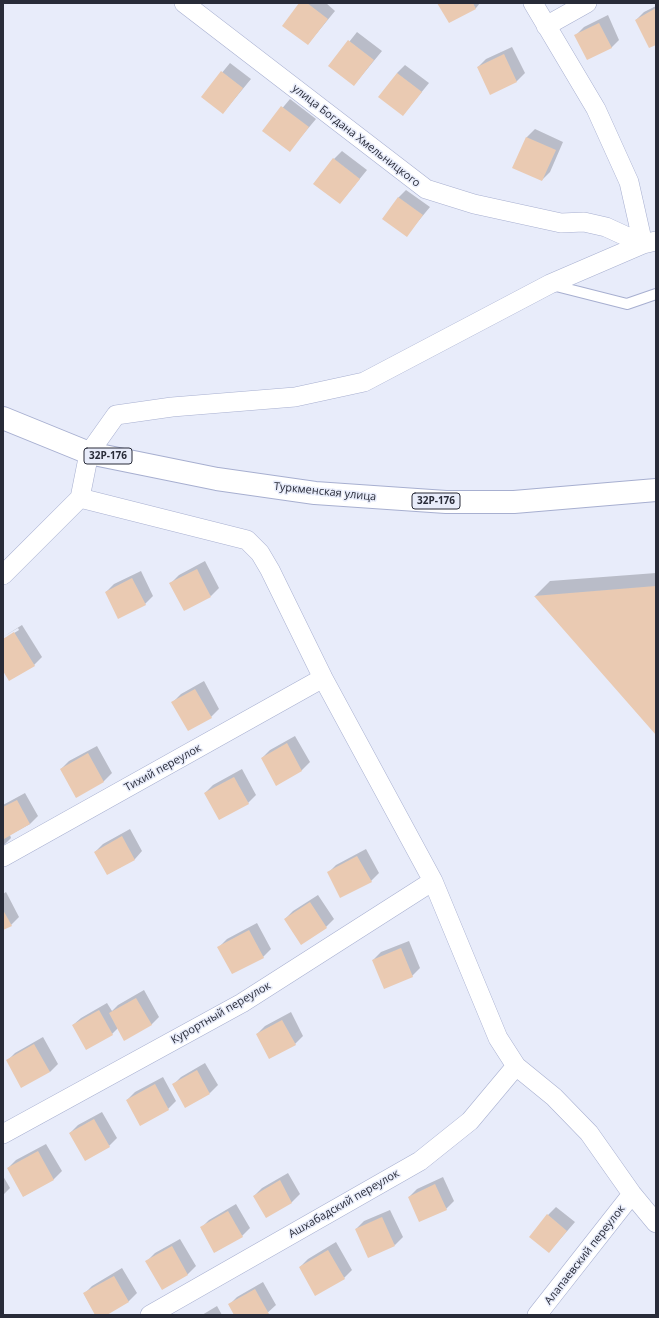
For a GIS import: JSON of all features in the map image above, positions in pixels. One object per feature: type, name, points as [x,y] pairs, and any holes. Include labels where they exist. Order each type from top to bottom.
[{"type":"main road","name":"Туркменская улица","points":[[3,418],[89,453],[217,479],[315,493],[439,502],[514,502],[656,490]]},
{"type":"street","name":"улица Богдана Хмельницкого","points":[[184,3],[426,189],[474,204],[561,223],[584,222],[606,227],[650,242]]},
{"type":"street","points":[[3,574],[80,498],[89,453],[116,415],[172,407],[295,397],[364,382],[550,284],[650,242],[629,182],[596,109],[533,3]]},
{"type":"street","points":[[546,26],[587,3]]},
{"type":"street","points":[[80,498],[247,540],[260,553],[270,570],[323,678],[433,881],[498,1038],[516,1066],[554,1097],[589,1133],[632,1194],[656,1223]]},
{"type":"street","name":"Тихий переулок","points":[[3,857],[323,678]]},
{"type":"street","name":"Курортный переулок","points":[[3,1134],[242,1003],[433,881]]},
{"type":"street","name":"Ашхабадский переулок","points":[[150,1315],[420,1161],[470,1121],[516,1066]]},
{"type":"street","name":"Алапаевский переулок","points":[[537,1315],[632,1194]]},
{"type":"lane","points":[[550,284],[627,304],[656,294]]},
{"type":"building","points":[[299,3],[307,3],[328,19],[308,45],[282,26]]},
{"type":"building","points":[[437,3],[473,3],[476,9],[449,23]]},
{"type":"building","points":[[656,8],[656,45],[649,48],[635,20]]},
{"type":"building","points":[[599,23],[612,48],[587,60],[574,35]]},
{"type":"building","points":[[348,40],[374,60],[354,86],[328,66]]},
{"type":"building","points":[[504,54],[517,82],[490,95],[477,67]]},
{"type":"building","points":[[221,71],[243,88],[223,114],[201,97]]},
{"type":"building","points":[[397,73],[422,92],[403,116],[378,97]]},
{"type":"building","points":[[281,106],[309,127],[290,152],[262,131]]},
{"type":"building","points":[[526,137],[556,150],[542,181],[512,168]]},
{"type":"building","points":[[333,158],[360,179],[340,204],[313,184]]},
{"type":"building","points":[[398,197],[423,215],[407,237],[382,219]]},
{"type":"building","points":[[197,569],[211,597],[184,611],[169,583]]},
{"type":"building","points":[[132,578],[146,605],[118,619],[105,592]]},
{"type":"building","points":[[656,586],[656,735],[534,596]]},
{"type":"building","points":[[14,632],[35,666],[9,681],[3,671],[3,639]]},
{"type":"building","points":[[195,689],[212,718],[188,731],[171,702]]},
{"type":"building","points":[[287,743],[302,771],[276,786],[261,758]]},
{"type":"building","points":[[88,753],[104,782],[76,798],[60,769]]},
{"type":"building","points":[[234,777],[249,804],[219,820],[204,793]]},
{"type":"building","points":[[17,800],[30,824],[4,839],[3,807]]},
{"type":"building","points":[[122,836],[135,860],[107,875],[94,852]]},
{"type":"building","points":[[357,856],[372,882],[340,898],[327,872]]},
{"type":"building","points":[[310,902],[327,928],[301,945],[284,919]]},
{"type":"building","points":[[3,910],[12,926],[3,930]]},
{"type":"building","points":[[249,930],[264,958],[232,974],[217,947]]},
{"type":"building","points":[[401,948],[413,977],[384,989],[372,960]]},
{"type":"building","points":[[136,998],[152,1025],[124,1041],[109,1013]]},
{"type":"building","points":[[99,1010],[113,1035],[86,1050],[72,1025]]},
{"type":"building","points":[[282,1020],[296,1045],[269,1059],[256,1034]]},
{"type":"building","points":[[34,1044],[50,1072],[21,1088],[6,1060]]},
{"type":"building","points":[[197,1070],[210,1094],[185,1108],[172,1084]]},
{"type":"building","points":[[155,1084],[169,1110],[140,1126],[126,1100]]},
{"type":"building","points":[[94,1119],[110,1147],[85,1161],[69,1133]]},
{"type":"building","points":[[38,1151],[54,1180],[23,1197],[7,1168]]},
{"type":"building","points":[[280,1180],[292,1203],[266,1218],[253,1196]]},
{"type":"building","points":[[435,1184],[447,1210],[419,1222],[408,1197]]},
{"type":"building","points":[[228,1211],[243,1237],[214,1253],[200,1227]]},
{"type":"building","points":[[547,1214],[567,1231],[549,1253],[529,1237]]},
{"type":"building","points":[[382,1217],[395,1246],[368,1258],[355,1229]]},
{"type":"building","points":[[172,1246],[188,1275],[162,1290],[145,1261]]},
{"type":"building","points":[[328,1250],[345,1279],[315,1296],[299,1267]]},
{"type":"building","points":[[114,1276],[129,1302],[107,1315],[95,1315],[83,1293]]},
{"type":"building","points":[[255,1289],[269,1314],[234,1315],[228,1304]]}]
